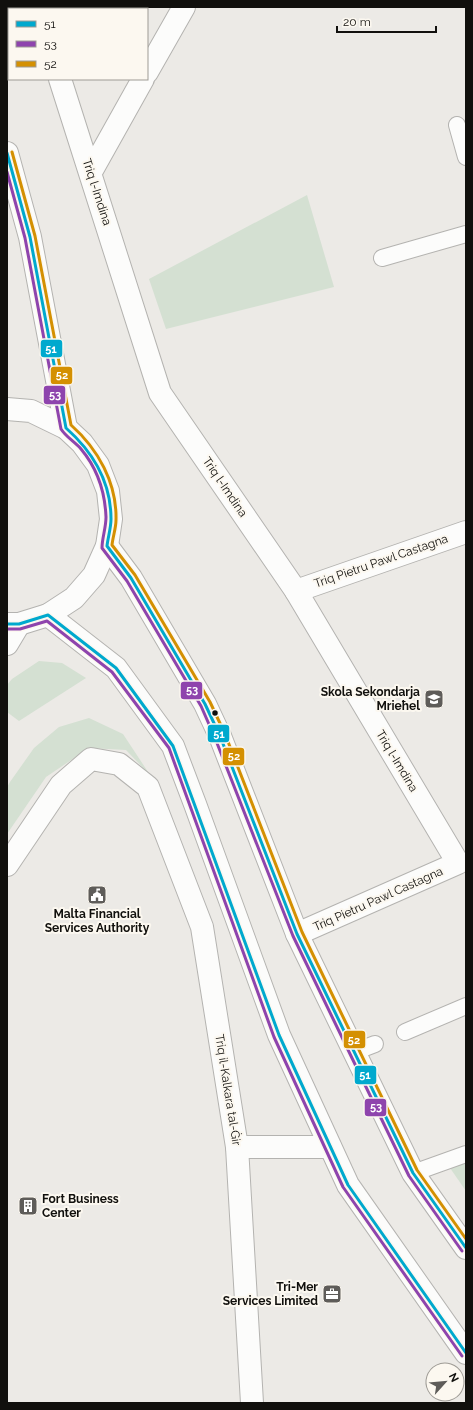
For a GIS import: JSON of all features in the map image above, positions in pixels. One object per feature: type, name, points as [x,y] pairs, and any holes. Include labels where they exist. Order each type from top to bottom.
[{"type":"main road","points":[[148,70],[184,7]]},
{"type":"main road","name":"Triq l-Imdina","points":[[60,80],[91,172],[160,393],[296,590],[458,863]]},
{"type":"main road","points":[[91,172],[142,80]]},
{"type":"main road","points":[[7,153],[30,237],[66,428]]},
{"type":"main road","points":[[7,410],[31,411],[66,428],[82,443],[98,465],[108,491],[111,519],[107,546],[94,575],[74,598],[48,615],[13,624],[7,644]]},
{"type":"main road","name":"Triq Pietru Pawl Castagna","points":[[296,590],[466,532]]},
{"type":"main road","points":[[107,546],[131,578],[205,704],[223,744],[297,934],[413,1173],[466,1248]]},
{"type":"main road","points":[[48,615],[116,668],[173,746],[196,804],[279,1036],[348,1185],[466,1353]]},
{"type":"main road","name":"Triq il-Kalkara tal-Ġir","points":[[7,864],[61,785],[91,759],[119,764],[148,787],[202,927],[237,1147],[252,1403]]},
{"type":"main road","name":"Triq Pietru Pawl Castagna","points":[[297,934],[458,863]]},
{"type":"main road","points":[[237,1147],[330,1147]]},
{"type":"lane","points":[[457,125],[466,157]]},
{"type":"lane","points":[[382,258],[466,234]]},
{"type":"lane","points":[[405,1032],[466,1006]]},
{"type":"lane","points":[[354,1052],[375,1044]]},
{"type":"lane","points":[[413,1173],[466,1154]]},
{"type":"green space","points":[[307,195],[334,287],[166,329],[149,279]]},
{"type":"green space","points":[[39,661],[62,663],[86,678],[19,721],[7,712],[7,685],[12,679]]},
{"type":"green space","points":[[89,718],[123,734],[150,775],[126,750],[89,748],[46,777],[7,834],[7,787],[34,748],[59,727]]},
{"type":"green space","points":[[466,1162],[466,1191],[450,1168]]},
{"type":"transit line","name":"52","points":[[12,152],[35,236],[71,425],[81,434],[97,456],[104,468],[113,493],[116,526],[112,545],[135,575],[210,702],[225,734],[302,932],[417,1170],[466,1239]]},
{"type":"transit line","name":"51","points":[[7,153],[30,237],[66,428],[76,437],[92,458],[99,469],[108,493],[111,526],[107,546],[131,578],[205,704],[220,736],[297,934],[413,1173],[466,1248]]},
{"type":"transit line","name":"53","points":[[7,172],[25,238],[61,429],[65,435],[79,446],[87,456],[96,472],[102,490],[106,517],[102,548],[127,581],[201,706],[293,936],[409,1176],[462,1251]]},
{"type":"transit line","name":"51","points":[[7,624],[19,624],[48,615],[116,668],[173,746],[279,1035],[348,1185],[466,1353]]},
{"type":"transit line","name":"53","points":[[7,629],[20,629],[47,621],[112,672],[169,748],[274,1037],[343,1187],[462,1356]]},
{"type":"place","name":"Skola Sekondarja Mrieħel","points":[[434,699]]},
{"type":"place","name":"Malta Financial Services Authority","points":[[97,895]]},
{"type":"place","name":"Fort Business Center","points":[[28,1206]]},
{"type":"place","name":"Tri-Mer Services Limited","points":[[332,1294]]}]
